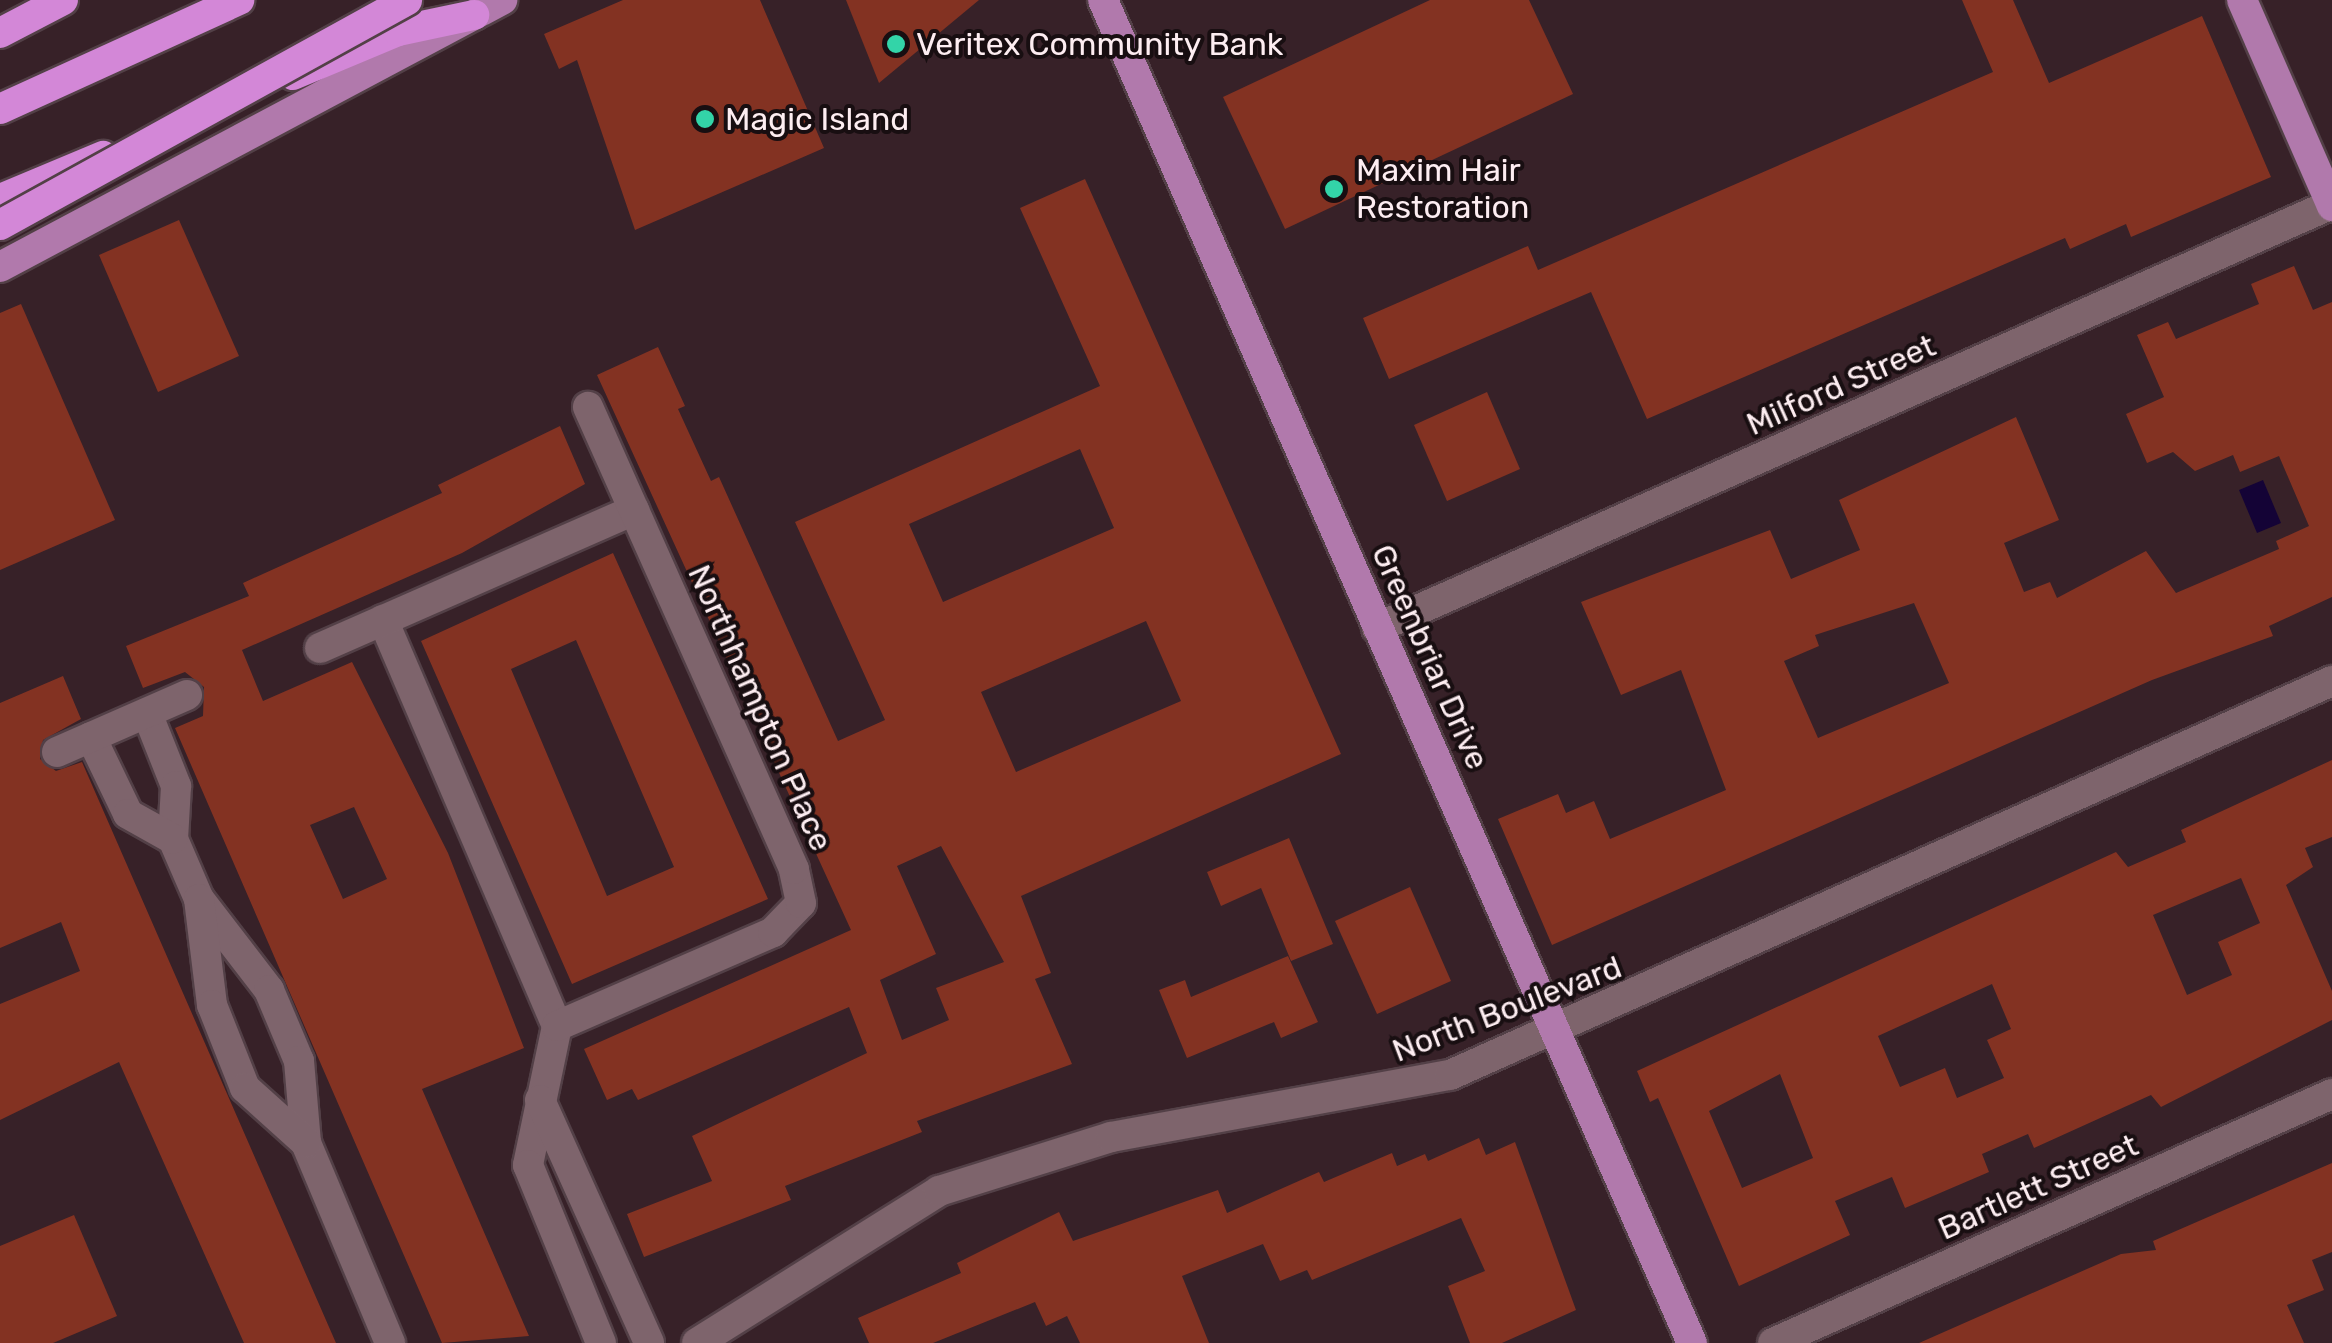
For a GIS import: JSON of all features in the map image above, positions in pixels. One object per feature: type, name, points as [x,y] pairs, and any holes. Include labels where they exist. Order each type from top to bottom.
[{"type":"highway","points":[[0,33],[63,0]]},
{"type":"highway","points":[[0,109],[239,0]]},
{"type":"highway","points":[[0,225],[407,0]]},
{"type":"highway","points":[[0,199],[398,31],[474,16]]},
{"type":"main road","points":[[0,266],[502,0]]},
{"type":"main road","name":"Greenbriar Drive","points":[[1104,0],[1377,628],[1560,1032],[1692,1343]]},
{"type":"main road","points":[[2242,0],[2332,205]]},
{"type":"street","name":"Milford Street","points":[[1377,628],[2332,205]]},
{"type":"street","name":"Northhampton Place","points":[[556,1026],[773,932],[801,903],[794,869],[588,406]]},
{"type":"street","points":[[320,648],[634,510]]},
{"type":"street","points":[[383,620],[556,1026],[528,1165],[601,1343]]},
{"type":"street","name":"North Boulevard","points":[[697,1343],[858,1234],[1017,1160],[1381,1094],[1560,1032],[2332,681]]},
{"type":"street","points":[[57,752],[187,695]]},
{"type":"street","points":[[147,713],[176,786],[173,839],[199,898],[269,990],[299,1061],[306,1143],[390,1343]]},
{"type":"street","points":[[91,737],[128,814],[173,839]]},
{"type":"street","points":[[199,898],[212,1005],[245,1088],[306,1143]]},
{"type":"street","name":"Bartlett Street","points":[[1773,1343],[2332,1094]]},
{"type":"street","points":[[540,1100],[649,1343]]},
{"type":"street","points":[[561,1252],[602,1234]]},
{"type":"shaded area","points":[[2263,480],[2281,523],[2257,533],[2239,490]]},
{"type":"building","name":"Magic Island","points":[[623,0],[760,0],[824,148],[635,230],[577,60],[559,69],[544,34]]},
{"type":"building","name":"Veritex Community Bank","points":[[846,0],[979,0],[879,83]]},
{"type":"building","points":[[1430,0],[1529,0],[1573,94],[1285,229],[1223,97]]},
{"type":"building","points":[[1962,0],[2013,0],[2049,83],[2202,16],[2271,177],[2131,237],[2126,224],[2070,249],[2065,238],[1647,419],[1591,292],[1389,379],[1363,318],[1528,246],[1538,270],[1993,72]]},
{"type":"building","points":[[1085,179],[1341,754],[1021,896],[1051,973],[1035,979],[1072,1064],[917,1121],[922,1132],[785,1186],[791,1200],[644,1257],[627,1214],[712,1181],[692,1136],[867,1053],[849,1007],[638,1100],[632,1089],[607,1100],[584,1049],[851,930],[597,375],[658,347],[685,406],[678,409],[711,481],[719,477],[838,741],[885,720],[795,522],[1100,386],[1020,208]],"holes":[[[1080,449],[1114,528],[943,602],[909,524]],[[1146,621],[1181,701],[1016,772],[981,692]],[[941,846],[1004,962],[936,988],[949,1020],[902,1040],[880,980],[936,954],[897,866]]]},
{"type":"building","points":[[179,220],[239,356],[158,392],[99,255]]},
{"type":"building","points":[[2294,266],[2313,310],[2332,302],[2332,597],[2269,626],[2273,636],[2152,680],[1552,945],[1498,819],[1558,794],[1566,813],[1594,801],[1610,839],[1726,790],[1681,670],[1621,695],[1581,602],[1770,530],[1791,579],[1860,550],[1839,500],[2016,417],[2059,520],[2004,543],[2024,592],[2050,582],[2057,598],[2146,551],[2176,593],[2279,549],[2276,541],[2309,526],[2279,456],[2240,472],[2233,455],[2195,471],[2173,452],[2147,463],[2126,414],[2164,397],[2137,335],[2168,322],[2176,339],[2259,304],[2251,284]],"holes":[[[1914,603],[1949,683],[1818,738],[1784,661],[1819,646],[1815,635]]]},
{"type":"building","points":[[21,304],[115,520],[0,570],[0,313]]},
{"type":"building","points":[[1487,392],[1520,469],[1447,501],[1414,425]]},
{"type":"building","points":[[560,426],[585,484],[462,553],[242,650],[263,701],[352,662],[448,853],[524,1048],[422,1089],[529,1336],[442,1343],[175,728],[203,716],[204,687],[185,672],[143,688],[126,646],[249,596],[243,583],[442,493],[438,485]],"holes":[[[354,807],[387,879],[343,899],[310,825]]]},
{"type":"building","points":[[613,553],[768,899],[572,984],[421,641]],"holes":[[[576,640],[674,867],[607,896],[511,669]]]},
{"type":"building","points":[[63,676],[81,719],[43,740],[40,759],[56,771],[82,762],[336,1343],[244,1343],[119,1062],[0,1120],[0,1004],[80,971],[61,922],[0,948],[0,703]]},
{"type":"building","points":[[2332,760],[2332,837],[2305,848],[2313,867],[2286,885],[2332,991],[2332,1020],[2161,1107],[2151,1095],[2034,1148],[2028,1134],[1982,1154],[1989,1172],[1905,1208],[1892,1177],[1835,1201],[1850,1235],[1739,1286],[1658,1098],[1650,1102],[1637,1071],[2116,852],[2128,867],[2186,842],[2181,830]],"holes":[[[2241,878],[2260,923],[2218,942],[2232,975],[2187,995],[2153,915]],[[1992,984],[2011,1029],[1987,1040],[2004,1078],[1957,1098],[1945,1068],[1900,1087],[1878,1036]],[[1780,1074],[1813,1158],[1742,1188],[1709,1111]]]},
{"type":"building","points":[[1289,838],[1333,944],[1291,961],[1261,888],[1221,906],[1207,872]]},
{"type":"building","points":[[1410,887],[1451,981],[1377,1014],[1335,921]]},
{"type":"building","points":[[1288,956],[1318,1022],[1281,1038],[1274,1022],[1187,1058],[1159,990],[1185,980],[1191,997]]},
{"type":"building","points":[[1479,1138],[1486,1155],[1515,1142],[1576,1310],[1502,1343],[1470,1343],[1448,1286],[1485,1271],[1461,1218],[1312,1280],[1307,1270],[1280,1281],[1263,1244],[1182,1276],[1209,1343],[1080,1343],[1067,1316],[1046,1326],[1035,1302],[933,1343],[869,1343],[858,1318],[961,1273],[957,1263],[1059,1212],[1073,1241],[1218,1190],[1227,1213],[1319,1172],[1324,1182],[1392,1153],[1397,1166],[1425,1154],[1428,1161]]},
{"type":"building","points":[[2332,1163],[2332,1252],[2312,1260],[2324,1290],[2287,1305],[2304,1343],[1919,1343],[2121,1254],[2156,1250],[2153,1241]]},
{"type":"building","points":[[74,1215],[117,1316],[53,1343],[0,1343],[0,1246]]},
{"type":"place","name":"Veritex Community Bank","points":[[896,44]]},
{"type":"place","name":"Magic Island","points":[[705,119]]},
{"type":"place","name":"Maxim Hair Restoration","points":[[1334,189]]}]
